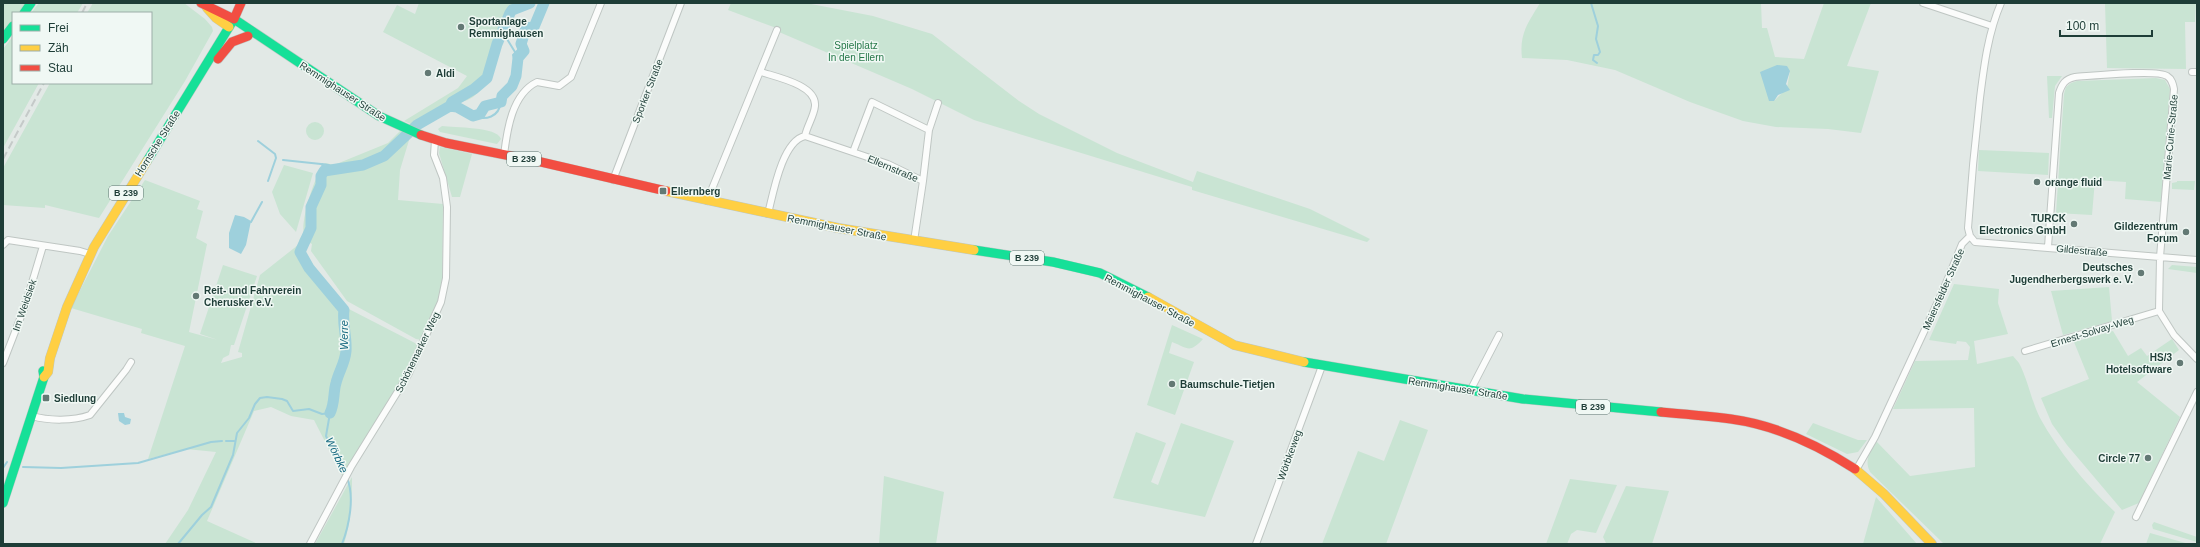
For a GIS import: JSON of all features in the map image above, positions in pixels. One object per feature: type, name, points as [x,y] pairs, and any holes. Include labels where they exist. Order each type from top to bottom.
[{"type":"main road","points":[[25,12],[32,3]]},
{"type":"main road","name":"Hornsche Straße","points":[[3,503],[44,377],[45,363],[50,358],[67,307],[90,254],[230,26],[241,3]]},
{"type":"main road","points":[[203,4],[230,26]]},
{"type":"main road","name":"Remmighauser Straße","points":[[230,26],[248,36],[262,38]]},
{"type":"main road","name":"Remmighauser Straße","points":[[230,26],[262,38],[360,105],[404,128],[435,140],[768,214],[914,241],[1053,262],[1100,273],[1126,285],[1234,344],[1273,356],[1322,366],[1470,391],[1578,406],[1682,413],[1740,420],[1781,431],[1833,455],[1856,470],[1884,494],[1932,544]]},
{"type":"main road","points":[[3,39],[12,27]]},
{"type":"main road","points":[[197,78],[214,64],[227,46],[232,42],[248,36]]},
{"type":"street","points":[[504,155],[512,114],[517,101],[537,82],[560,86],[571,77],[601,3]]},
{"type":"street","name":"Sporker Straße","points":[[613,180],[680,3]]},
{"type":"street","points":[[1923,3],[1992,26]]},
{"type":"street","points":[[1970,236],[1968,228],[1972,159],[1983,77],[1992,26],[2001,3]]},
{"type":"street","points":[[707,201],[777,30]]},
{"type":"street","points":[[761,72],[799,85],[811,95],[814,106],[805,136],[796,139],[779,170],[768,214]]},
{"type":"street","name":"Marie-Curie-Straße","points":[[2048,247],[2059,93],[2061,85],[2068,78],[2075,77],[2153,73],[2168,76],[2173,82],[2174,89],[2160,257]]},
{"type":"street","points":[[853,152],[872,102],[929,130]]},
{"type":"street","points":[[923,181],[929,130],[938,103]]},
{"type":"street","name":"Ellernstraße","points":[[805,136],[888,164],[923,181],[914,241]]},
{"type":"street","name":"Schönemarker Weg","points":[[310,544],[342,484],[408,375],[431,326],[443,292],[446,278],[446,198],[443,178],[434,155],[435,140]]},
{"type":"street","name":"Gildestraße","points":[[1970,236],[1976,242],[2197,260]]},
{"type":"street","name":"Meiersfelder Straße","points":[[1856,470],[1875,437],[1942,293],[1962,244],[1970,236]]},
{"type":"street","points":[[3,245],[8,240],[80,251],[90,254]]},
{"type":"street","name":"Im Weidsiek","points":[[3,363],[25,306],[43,246]]},
{"type":"street","points":[[2160,257],[2159,311],[2174,335],[2197,360]]},
{"type":"street","name":"Ernest-Solvay-Weg","points":[[2025,351],[2159,311]]},
{"type":"street","points":[[1470,391],[1499,335]]},
{"type":"street","points":[[32,416],[44,419],[83,418],[90,415],[126,370],[130,362]]},
{"type":"street","name":"Wörbkeweg","points":[[1256,544],[1322,366]]},
{"type":"street","points":[[2136,517],[2197,392]]},
{"type":"green space","points":[[3,3],[27,3],[19,12],[12,12],[12,20],[3,32]]},
{"type":"green space","points":[[39,3],[83,3],[78,12],[32,12]]},
{"type":"green space","points":[[93,3],[184,3],[205,19],[212,27],[213,31],[185,81],[99,218],[45,205],[45,208],[3,205],[3,168],[49,84],[152,84],[152,12],[88,12]]},
{"type":"green space","points":[[419,3],[537,3],[513,14],[481,89],[470,99],[459,102],[449,101],[415,126],[404,121],[458,88],[467,76],[383,32],[397,5],[415,14]]},
{"type":"green space","name":"Spielplatz In den Ellern","points":[[731,3],[806,3],[873,16],[932,34],[1019,101],[1039,114],[1117,153],[1193,182],[1197,171],[1310,209],[1370,239],[1367,242],[1192,190],[1192,187],[974,120],[912,89],[779,32],[779,29],[728,10]]},
{"type":"green space","points":[[1540,3],[1761,3],[1762,28],[1767,28],[1775,57],[1804,59],[1824,3],[1871,3],[1847,66],[1879,71],[1861,133],[1828,129],[1776,127],[1743,121],[1690,102],[1615,70],[1567,60],[1522,58],[1521,50],[1523,35],[1528,23]],"holes":[[[1790,71],[1787,88],[1774,101]]]},
{"type":"green space","points":[[2105,3],[2196,3],[2195,22],[2185,22],[2186,69],[2107,68]]},
{"type":"green space","points":[[12,37],[12,84],[38,84],[3,148],[3,49]]},
{"type":"green space","points":[[2047,76],[2062,76],[2055,86],[2052,118],[2049,118]]},
{"type":"green space","points":[[2156,78],[2165,80],[2170,89],[2161,202],[2125,199],[2126,182],[2095,180],[2092,215],[2056,213],[2064,94],[2066,87],[2077,81]]},
{"type":"green space","points":[[315,122],[321,125],[324,131],[321,137],[315,140],[309,137],[306,131],[309,125]]},
{"type":"green space","points":[[442,126],[484,130],[498,135],[501,139],[497,144],[440,132],[438,129]]},
{"type":"green space","points":[[400,131],[410,137],[400,170],[398,200],[443,204],[442,284],[435,312],[422,340],[416,339],[347,301],[311,251],[312,244],[308,242],[303,254],[343,306],[415,343],[418,347],[402,381],[343,477],[314,420],[291,416],[271,407],[254,411],[207,521],[258,544],[165,544],[188,510],[216,452],[186,449],[148,459],[185,346],[141,333],[142,329],[71,308],[108,236],[145,180],[200,201],[197,209],[203,211],[196,238],[207,244],[189,332],[218,340],[200,334],[223,265],[257,276],[234,345],[231,345],[229,355],[223,358],[221,363],[242,357],[242,353],[238,352],[260,275],[298,245],[300,238],[304,235],[304,219],[309,198],[317,177],[325,163],[334,165],[388,143]]},
{"type":"green space","points":[[440,147],[472,154],[460,197],[452,197],[439,153]]},
{"type":"green space","points":[[1979,150],[2049,153],[2048,175],[1978,171]]},
{"type":"green space","points":[[284,165],[313,173],[296,232],[280,214],[272,192]]},
{"type":"green space","points":[[2177,181],[2195,181],[2194,190],[2172,189],[2172,183]]},
{"type":"green space","points":[[2172,265],[2197,267],[2197,273],[2168,269]]},
{"type":"green space","points":[[1954,284],[1999,289],[1998,303],[2008,334],[1974,341],[1977,364],[2013,356],[2019,363],[2037,411],[2047,431],[2074,468],[2115,512],[2100,544],[1944,544],[1870,472],[1868,468],[1868,460],[1870,452],[1876,441],[1910,476],[1975,467],[1974,408],[1893,409],[1915,361],[1968,360],[1970,347],[1966,342],[1957,341],[1956,344],[1929,340]]},
{"type":"green space","points":[[2109,287],[2112,321],[2063,335],[2051,291]]},
{"type":"green space","points":[[1172,325],[1203,339],[1191,348],[1185,348],[1172,342],[1169,353],[1194,362],[1175,415],[1147,405]]},
{"type":"green space","points":[[2113,331],[2128,356],[2141,348],[2147,356],[2172,339],[2179,350],[2137,382],[2180,417],[2139,503],[2122,510],[2067,445],[2052,424],[2041,398],[2089,379],[2074,342]]},
{"type":"green space","points":[[1400,420],[1428,430],[1386,544],[1322,544],[1358,451],[1384,461]]},
{"type":"green space","points":[[1181,423],[1234,441],[1205,517],[1113,498],[1136,432],[1166,443],[1151,482],[1158,485]]},
{"type":"green space","points":[[1813,423],[1858,440],[1867,440],[1858,452],[1847,454],[1806,434]]},
{"type":"green space","points":[[884,476],[944,492],[936,544],[879,544]]},
{"type":"green space","points":[[352,477],[351,511],[344,544],[315,544]]},
{"type":"green space","points":[[1570,479],[1617,485],[1596,533],[1577,530],[1571,534],[1567,544],[1546,544]]},
{"type":"green space","points":[[1626,486],[1669,491],[1652,544],[1610,544],[1606,543],[1603,537]]},
{"type":"green space","points":[[1876,497],[1917,544],[1863,544]]},
{"type":"green space","points":[[2154,522],[2197,537],[2197,542],[2153,529],[2152,525]]},
{"type":"green space","points":[[2150,533],[2189,544],[2146,544]]},
{"type":"water","points":[[1777,65],[1787,66],[1790,71],[1786,84],[1790,90],[1778,95],[1774,101],[1769,101],[1760,72]]},
{"type":"water","points":[[235,215],[244,217],[251,221],[246,245],[241,254],[229,248],[229,233]]},
{"type":"water","points":[[118,413],[124,413],[125,417],[131,419],[130,424],[125,425],[119,421]]},
{"type":"waterway","name":"Werre","points":[[450,106],[452,102],[474,89],[487,78],[497,44],[510,13],[512,10],[530,3]]},
{"type":"waterway","name":"Werre","points":[[330,413],[333,406],[334,390],[346,351],[344,310],[309,268],[300,252],[311,228],[311,207],[321,185],[321,176],[324,171],[363,165],[384,156],[417,125],[450,106],[457,107],[473,116],[480,114],[485,106],[501,102],[502,96],[512,86],[516,76],[518,58],[524,51],[521,44],[526,28],[534,27],[544,3]]},
{"type":"waterway","points":[[1591,3],[1598,26],[1596,39],[1600,52],[1598,55],[1594,55],[1593,60],[1597,63]]},
{"type":"waterway","points":[[502,31],[515,52]]},
{"type":"waterway","name":"Werre","points":[[516,66],[513,55],[521,47]]},
{"type":"waterway","name":"Werre","points":[[473,116],[487,118],[498,111],[501,102]]},
{"type":"waterway","points":[[258,141],[275,154],[276,158],[268,181]]},
{"type":"waterway","points":[[283,160],[321,164],[328,170]]},
{"type":"waterway","points":[[322,164],[329,165],[332,169]]},
{"type":"waterway","points":[[251,222],[262,202]]},
{"type":"waterway","name":"Werre","points":[[178,544],[202,515],[211,507],[233,455],[237,433],[249,418],[255,404],[260,398],[267,397],[282,399],[287,401],[293,411],[309,409],[322,414],[330,413],[326,436],[331,447],[338,452],[346,473]]},
{"type":"waterway","points":[[23,467],[61,468],[138,463],[211,442],[222,441]]},
{"type":"waterway","points":[[226,441],[234,441]]},
{"type":"waterway","points":[[3,468],[7,462]]},
{"type":"waterway","name":"Wörbke","points":[[342,544],[347,529],[351,502],[351,494],[347,478]]},
{"type":"railway","points":[[82,12],[87,3]]},
{"type":"railway","points":[[3,159],[43,84]]},
{"type":"traffic: fast","points":[[25,12],[31,3]]},
{"type":"traffic: fast","points":[[147,161],[234,19],[379,116],[421,135]]},
{"type":"traffic: fast","points":[[3,39],[12,27]]},
{"type":"traffic: fast","points":[[974,250],[1053,262],[1100,273],[1148,297]]},
{"type":"traffic: fast","points":[[1304,362],[1523,399],[1661,412]]},
{"type":"traffic: fast","points":[[3,503],[44,377],[43,371]]},
{"type":"traffic: slow","points":[[207,8],[216,18],[229,27]]},
{"type":"traffic: slow","points":[[44,377],[48,372],[50,358],[67,307],[94,247],[147,161]]},
{"type":"traffic: slow","points":[[666,191],[838,228],[974,250]]},
{"type":"traffic: slow","points":[[1148,297],[1234,345],[1304,362]]},
{"type":"traffic: slow","points":[[1855,469],[1884,494],[1932,544]]},
{"type":"traffic: jam","points":[[201,3],[234,19],[241,3]]},
{"type":"traffic: jam","points":[[218,59],[232,42],[248,36]]},
{"type":"traffic: jam","points":[[421,135],[446,143],[541,162],[666,191]]},
{"type":"traffic: jam","points":[[1661,412],[1731,419],[1764,426],[1811,444],[1855,469]]},
{"type":"place","name":"Sportanlage Remmighausen","points":[[461,27]]},
{"type":"place","name":"Aldi","points":[[428,73]]},
{"type":"place","name":"orange fluid","points":[[2037,182]]},
{"type":"place","name":"Ellernberg","points":[[663,191]]},
{"type":"place","name":"TURCK Electronics GmbH","points":[[2074,224]]},
{"type":"place","name":"Gildezentrum Forum","points":[[2186,232]]},
{"type":"place","name":"Deutsches Jugendherbergswerk e. V.","points":[[2141,273]]},
{"type":"place","name":"Reit- und Fahrverein Cherusker e.V.","points":[[196,296]]},
{"type":"place","name":"HS/3 Hotelsoftware","points":[[2180,363]]},
{"type":"place","name":"Baumschule-Tietjen","points":[[1172,384]]},
{"type":"place","name":"Siedlung","points":[[46,398]]},
{"type":"place","name":"Circle 77","points":[[2148,458]]}]
